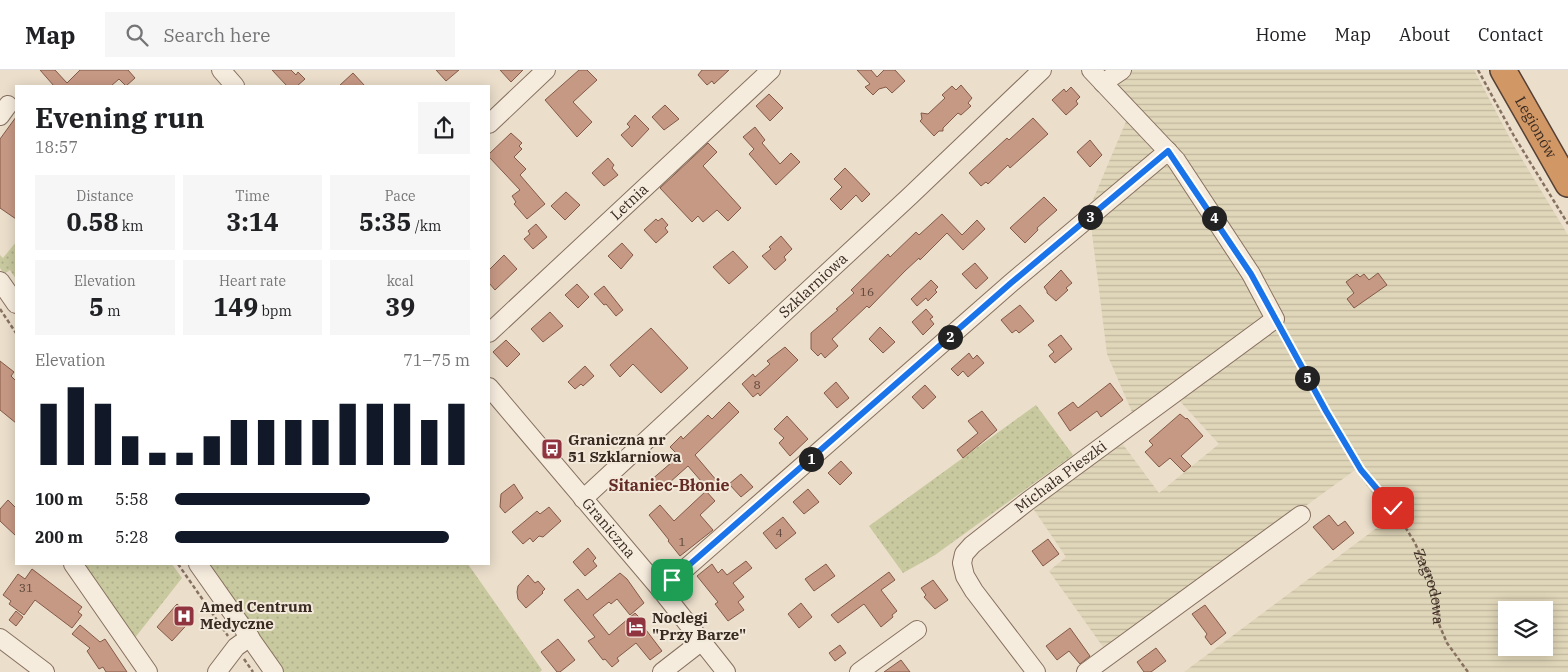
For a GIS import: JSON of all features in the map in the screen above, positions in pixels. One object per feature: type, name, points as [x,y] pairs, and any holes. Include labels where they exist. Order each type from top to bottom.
[{"type":"highway","name":"Legionów","points":[[1503,70],[1568,184]]},
{"type":"street","points":[[221,70],[234,85]]},
{"type":"street","points":[[490,123],[546,70]]},
{"type":"street","name":"Letnia","points":[[490,332],[771,70]]},
{"type":"street","name":"Szklarniowa","points":[[583,500],[1042,70]]},
{"type":"street","points":[[1090,70],[1168,151],[1251,274],[1275,319]]},
{"type":"street","points":[[1103,83],[1122,70]]},
{"type":"street","points":[[661,590],[1011,283],[1168,151]]},
{"type":"street","points":[[0,280],[15,302]]},
{"type":"street","name":"Michała Pieszki","points":[[1036,672],[974,591],[965,576],[962,563],[964,554],[972,545],[1028,501],[1275,319]]},
{"type":"street","name":"Graniczna","points":[[490,388],[661,590],[726,672]]},
{"type":"street","points":[[1086,672],[1301,515]]},
{"type":"street","points":[[74,565],[148,672]]},
{"type":"street","points":[[199,565],[274,672]]},
{"type":"street","points":[[859,672],[917,630]]},
{"type":"street","points":[[217,672],[234,648],[250,637]]},
{"type":"street","points":[[0,638],[45,672]]},
{"type":"street","points":[[662,672],[702,641]]},
{"type":"path","points":[[1478,70],[1514,136],[1568,224]]},
{"type":"path","points":[[0,309],[15,331]]},
{"type":"path","name":"Zagrodowa","points":[[1275,319],[1361,470],[1393,508],[1415,543],[1432,583],[1437,603],[1438,622],[1447,643],[1468,672]]},
{"type":"path","points":[[179,565],[234,648],[253,672]]},
{"type":"shaded area","points":[[1127,70],[1474,70],[1514,146],[1568,235],[1568,672],[1184,672],[1390,518],[1355,470],[1196,586],[1108,654],[1049,571],[1066,557],[1028,501],[1116,435],[1159,493],[1219,444],[1177,398],[1150,421],[1132,412],[1107,354],[1089,209],[1130,112],[1109,87]]},
{"type":"green space","points":[[15,243],[15,278],[10,270],[4,274],[0,268],[0,255],[3,258]]},
{"type":"green space","points":[[1036,405],[1073,455],[935,555],[903,573],[869,526]]},
{"type":"green space","points":[[83,565],[173,565],[182,578],[134,639]]},
{"type":"green space","points":[[208,565],[469,565],[542,670],[540,672],[282,672]]},
{"type":"building","points":[[40,70],[55,70],[67,83],[80,70],[128,70],[135,78],[127,85],[119,79],[112,85],[53,85]]},
{"type":"building","points":[[272,70],[291,70],[296,75],[298,72],[305,79],[298,85],[286,85]]},
{"type":"building","points":[[436,70],[459,70],[446,81]]},
{"type":"building","points":[[500,70],[523,70],[511,82]]},
{"type":"building","points":[[579,70],[587,70],[597,80],[573,102],[592,122],[577,137],[545,100]]},
{"type":"building","points":[[702,70],[729,70],[714,84],[712,81],[707,85],[698,75]]},
{"type":"building","points":[[857,70],[871,70],[877,77],[884,70],[895,70],[905,81],[892,93],[886,87],[879,89],[873,95],[865,87],[870,84]]},
{"type":"building","points":[[353,73],[364,85],[340,85]]},
{"type":"building","points":[[961,85],[972,98],[968,103],[971,106],[961,115],[958,113],[943,128],[943,131],[939,131],[934,136],[920,121],[922,119],[921,113],[928,114],[945,98],[942,95],[952,86],[956,90]]},
{"type":"building","points":[[1071,87],[1080,97],[1076,101],[1078,104],[1066,115],[1052,100],[1064,89],[1066,92]]},
{"type":"building","points":[[769,94],[783,108],[770,121],[756,106]]},
{"type":"building","points":[[665,105],[679,119],[664,130],[652,117]]},
{"type":"building","points":[[635,115],[649,129],[632,147],[621,135],[630,127],[627,124]]},
{"type":"building","points":[[15,118],[15,218],[0,208],[0,139]]},
{"type":"building","points":[[1033,118],[1048,134],[1010,168],[1008,165],[988,184],[986,182],[981,186],[969,173],[1007,138],[1009,140]]},
{"type":"building","points":[[755,127],[765,140],[762,143],[780,164],[791,153],[800,162],[776,185],[749,154],[754,149],[743,137]]},
{"type":"building","points":[[511,133],[522,143],[519,146],[522,149],[514,157],[526,169],[520,175],[545,204],[527,219],[514,204],[516,202],[512,196],[520,190],[490,158],[490,153]]},
{"type":"building","points":[[1090,140],[1102,155],[1090,167],[1077,152]]},
{"type":"building","points":[[708,143],[717,152],[703,166],[741,208],[728,221],[717,210],[703,222],[698,216],[692,222],[660,188]]},
{"type":"building","points":[[608,158],[614,165],[612,168],[618,175],[604,186],[592,173]]},
{"type":"building","points":[[845,168],[870,194],[862,202],[856,195],[841,210],[830,199],[842,187],[834,179]]},
{"type":"building","points":[[566,192],[580,205],[565,220],[551,206]]},
{"type":"building","points":[[1044,197],[1057,210],[1037,228],[1038,230],[1025,243],[1010,228]]},
{"type":"building","points":[[942,214],[962,235],[977,220],[985,229],[963,250],[947,233],[920,260],[919,258],[905,271],[869,308],[867,306],[832,339],[838,346],[825,358],[821,353],[818,356],[811,349],[811,333],[838,310],[836,309],[854,293],[851,290],[888,254],[890,257],[916,232],[919,235]]},
{"type":"building","points":[[662,218],[668,225],[665,228],[668,232],[656,243],[644,230],[656,219],[658,221]]},
{"type":"building","points":[[536,224],[547,237],[533,249],[524,239],[530,234],[528,231]]},
{"type":"building","points":[[781,236],[792,249],[784,257],[786,260],[775,270],[762,256],[771,249],[769,247]]},
{"type":"building","points":[[622,243],[633,255],[621,269],[608,256]]},
{"type":"building","points":[[733,251],[748,267],[729,284],[713,267]]},
{"type":"building","points":[[504,255],[517,269],[495,290],[490,284],[490,269]]},
{"type":"building","points":[[975,263],[988,278],[976,289],[962,274]]},
{"type":"building","points":[[1061,270],[1072,283],[1066,288],[1068,290],[1056,301],[1047,293],[1044,287]]},
{"type":"building","points":[[1378,273],[1387,285],[1354,308],[1347,299],[1354,293],[1346,282],[1357,274],[1360,277],[1364,274],[1369,280]]},
{"type":"building","points":[[931,280],[938,287],[935,290],[937,292],[928,301],[926,298],[917,306],[911,299]]},
{"type":"building","points":[[577,284],[589,297],[578,308],[565,295]]},
{"type":"building","points":[[604,286],[623,310],[616,316],[594,294]]},
{"type":"building","points":[[1020,305],[1034,321],[1019,333],[1016,330],[1012,333],[1001,320]]},
{"type":"building","points":[[926,309],[933,317],[930,319],[934,324],[923,335],[912,322]]},
{"type":"building","points":[[550,312],[563,326],[543,342],[531,329]]},
{"type":"building","points":[[880,327],[895,342],[883,353],[869,339]]},
{"type":"building","points":[[651,328],[688,368],[661,393],[633,364],[620,377],[610,365]]},
{"type":"building","points":[[1061,335],[1072,349],[1055,363],[1049,356],[1054,352],[1048,345]]},
{"type":"building","points":[[506,340],[520,354],[507,367],[493,352]]},
{"type":"building","points":[[785,347],[798,360],[760,396],[758,393],[753,397],[742,384],[753,374],[755,377],[770,364],[767,361]]},
{"type":"building","points":[[969,353],[973,359],[977,355],[984,363],[968,377],[963,371],[958,376],[951,369]]},
{"type":"building","points":[[0,361],[14,372],[11,376],[15,380],[15,422],[0,410]]},
{"type":"building","points":[[585,366],[594,376],[583,386],[581,384],[575,389],[568,382]]},
{"type":"building","points":[[836,382],[849,398],[837,408],[824,393]]},
{"type":"building","points":[[1110,383],[1123,400],[1101,417],[1097,411],[1070,431],[1058,413],[1073,402],[1078,408]]},
{"type":"building","points":[[925,385],[936,397],[923,409],[912,397]]},
{"type":"building","points":[[729,402],[739,412],[695,455],[717,481],[708,489],[688,466],[660,491],[650,481],[679,456],[670,447],[681,436],[683,439],[708,415],[712,419]]},
{"type":"building","points":[[982,411],[997,430],[963,458],[957,450],[978,433],[968,421]]},
{"type":"building","points":[[1180,414],[1187,418],[1203,436],[1181,456],[1191,466],[1184,472],[1170,458],[1159,467],[1145,452],[1153,445],[1149,441]]},
{"type":"building","points":[[787,416],[808,439],[790,456],[779,443],[784,438],[774,429]]},
{"type":"building","points":[[841,461],[852,473],[840,485],[828,473]]},
{"type":"building","points":[[741,474],[753,487],[741,497],[729,484]]},
{"type":"building","points":[[514,484],[523,498],[505,513],[500,507],[501,494]]},
{"type":"building","points":[[808,489],[819,502],[804,514],[793,502]]},
{"type":"building","points":[[706,491],[715,501],[700,515],[713,530],[680,556],[649,515],[660,505],[674,521]]},
{"type":"building","points":[[8,500],[15,507],[15,535],[0,521],[0,509]]},
{"type":"building","points":[[549,507],[561,521],[543,537],[539,536],[533,542],[530,538],[523,544],[512,532],[537,511],[540,514]]},
{"type":"building","points":[[1329,515],[1338,526],[1345,521],[1354,533],[1333,550],[1313,527]]},
{"type":"building","points":[[783,517],[796,533],[776,549],[763,533]]},
{"type":"building","points":[[1048,539],[1059,554],[1043,566],[1032,551]]},
{"type":"building","points":[[588,548],[596,558],[593,561],[597,566],[585,576],[573,562]]},
{"type":"building","points":[[746,561],[752,568],[733,583],[744,597],[738,602],[744,610],[728,621],[715,604],[718,602],[697,576],[712,564],[718,573],[722,569],[727,575]]},
{"type":"building","points":[[826,564],[835,576],[814,591],[805,579]]},
{"type":"building","points":[[32,569],[82,607],[78,612],[82,615],[72,628],[35,600],[24,615],[9,604],[11,601],[3,595],[18,574],[25,579]]},
{"type":"building","points":[[889,572],[895,580],[881,590],[897,611],[881,627],[864,604],[838,623],[831,615]]},
{"type":"building","points":[[620,573],[627,579],[644,603],[630,615],[617,599],[611,604],[609,602],[593,615],[609,635],[635,613],[642,620],[640,622],[662,651],[650,660],[636,643],[617,658],[619,661],[612,667],[605,659],[603,660],[588,641],[595,637],[564,600],[578,589],[587,600]]},
{"type":"building","points":[[528,575],[535,583],[538,581],[545,589],[526,608],[518,599],[517,592],[518,586]]},
{"type":"building","points":[[933,580],[948,600],[935,609],[924,597],[926,595],[921,588]]},
{"type":"building","points":[[801,603],[812,617],[799,628],[788,614]]},
{"type":"building","points":[[177,604],[193,618],[172,641],[157,627]]},
{"type":"building","points":[[1205,605],[1226,633],[1211,645],[1205,637],[1207,634],[1192,614]]},
{"type":"building","points":[[16,611],[23,617],[16,626],[9,620]]},
{"type":"building","points":[[80,625],[100,642],[105,639],[127,672],[106,672],[103,667],[99,669],[87,651],[90,648],[72,634]]},
{"type":"building","points":[[1070,628],[1090,656],[1080,664],[1069,651],[1057,660],[1046,646]]},
{"type":"building","points":[[558,639],[575,660],[560,672],[557,672],[541,652]]},
{"type":"building","points":[[840,645],[846,653],[835,661],[829,653]]},
{"type":"building","points":[[1156,648],[1166,661],[1151,672],[1144,672],[1137,662]]},
{"type":"building","points":[[901,660],[910,672],[884,672]]},
{"type":"place","name":"Graniczna nr 51 Szklarniowa","points":[[552,449]]},
{"type":"place","name":"Amed Centrum Medyczne","points":[[184,616]]},
{"type":"place","name":"Noclegi \"Przy Barze\"","points":[[636,627]]},
{"type":"district","name":"Sitaniec-Błonie","points":[[669,485]]},
{"type":"route","points":[[672,580],[1011,283],[1168,151],[1176,160],[1251,274],[1326,411],[1361,470],[1393,508]]}]
